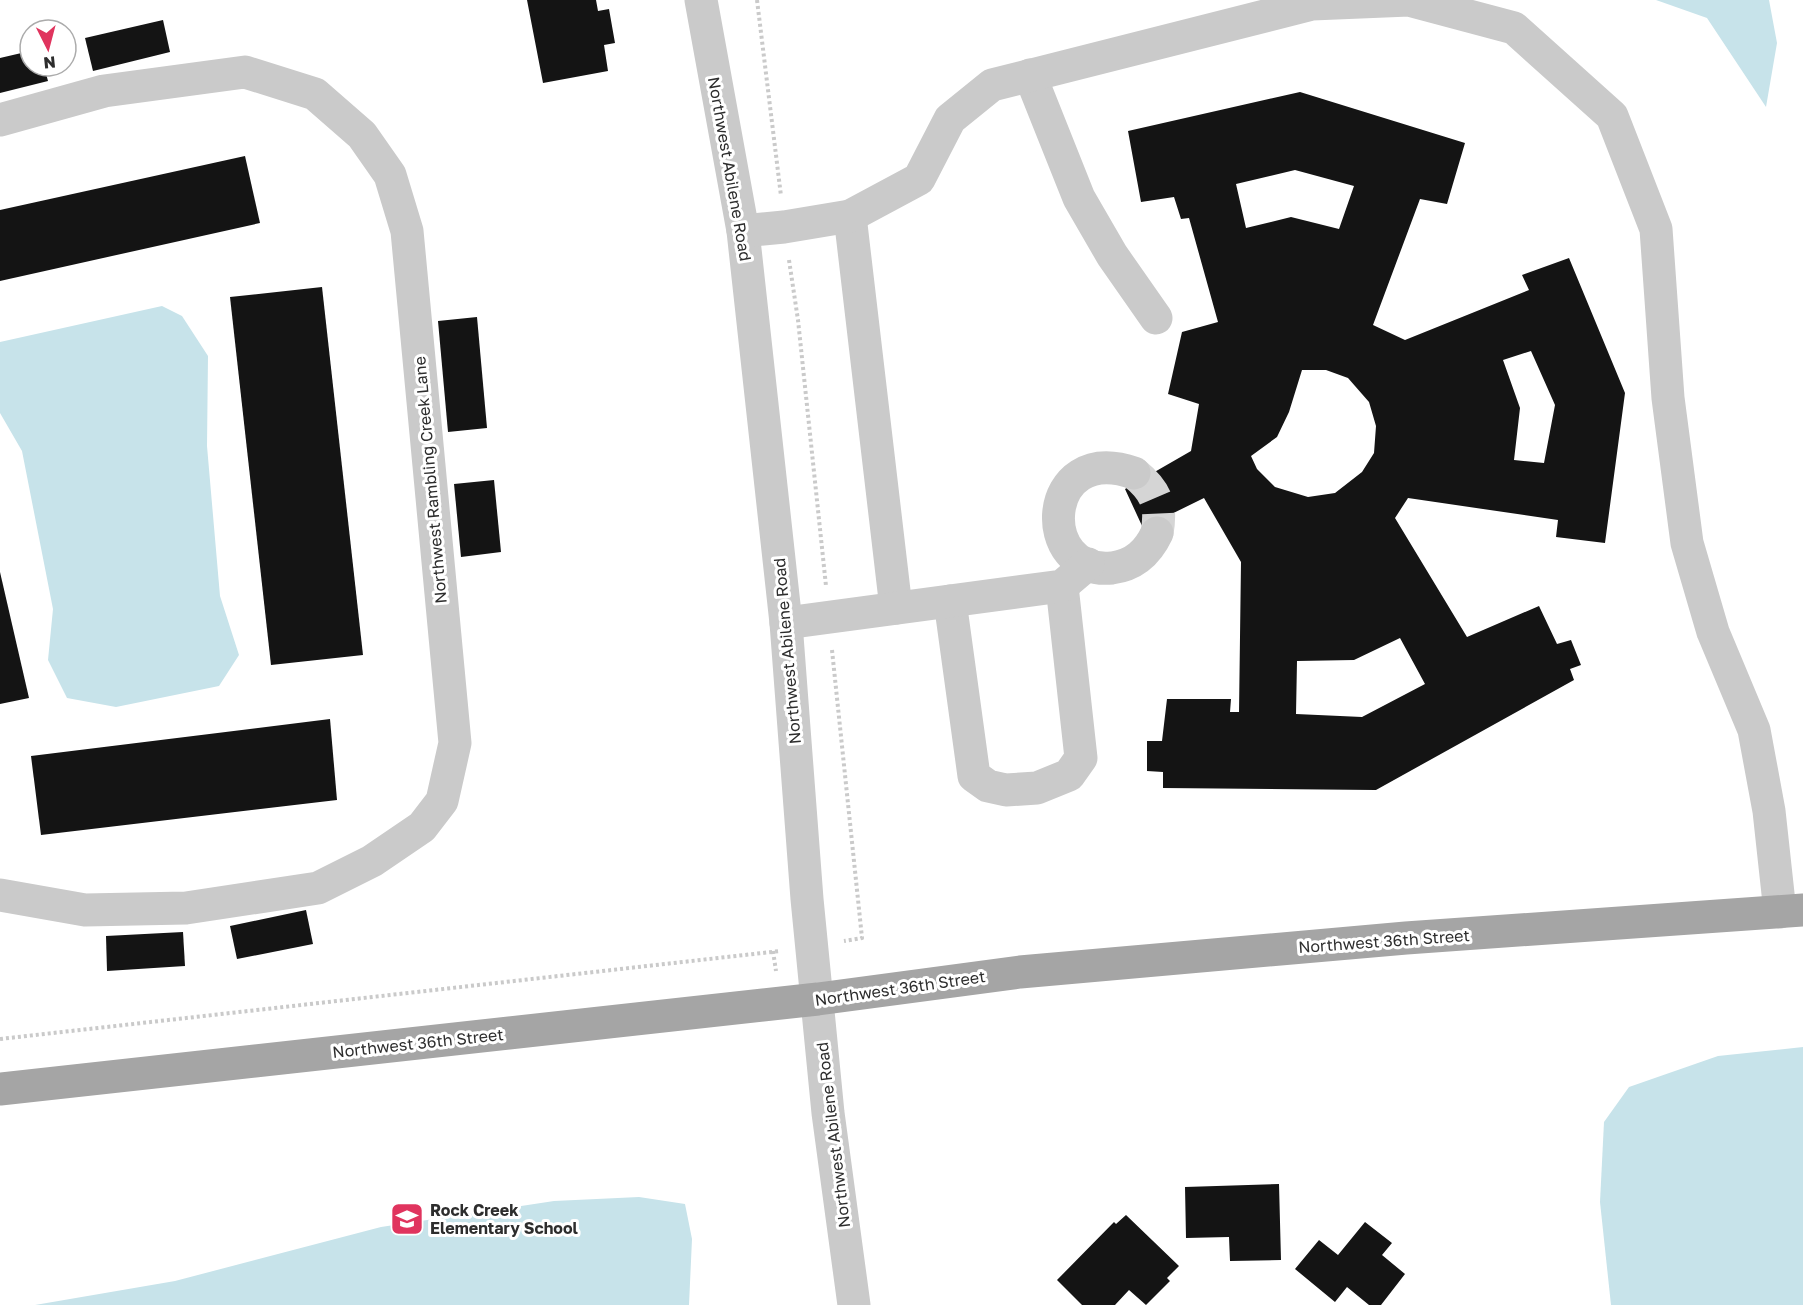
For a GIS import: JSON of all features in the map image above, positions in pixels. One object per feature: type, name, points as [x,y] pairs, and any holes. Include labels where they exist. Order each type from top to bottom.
[{"type":"main road","name":"Northwest 36th Street","points":[[0,1089],[818,999],[1020,972],[1406,938],[1791,911]]},
{"type":"street","name":"Northwest Abilene Road","points":[[701,0],[743,231],[786,622],[828,1113],[854,1305]]},
{"type":"street","points":[[743,231],[850,216],[919,179],[950,119],[992,85],[1312,4],[1409,0],[1514,28],[1612,116],[1656,230],[1668,398],[1687,543],[1713,632],[1754,730],[1791,911]]},
{"type":"street","name":"Northwest Rambling Creek Lane","points":[[0,120],[104,92],[246,72],[315,94],[362,135],[390,174],[406,231],[455,743],[442,801],[422,827],[372,861],[318,888],[186,908],[85,910],[0,895]]},
{"type":"street","points":[[1030,75],[1079,198],[1112,255],[1156,318]]},
{"type":"street","points":[[850,216],[896,608]]},
{"type":"street","points":[[1134,473],[1118,468],[1102,467],[1086,472],[1072,482],[1063,495],[1058,510],[1058,527],[1064,542],[1074,555],[1088,564],[1104,569],[1121,567],[1137,560],[1150,548],[1157,533]]},
{"type":"street","points":[[786,622],[1062,586],[1088,564]]},
{"type":"street","points":[[950,601],[974,776],[988,786],[1006,790],[1037,789],[1070,775],[1081,758],[1062,586]]},
{"type":"path","points":[[0,1039],[813,947],[862,938],[798,320],[784,227],[757,0]]},
{"type":"water","points":[[1656,0],[1769,0],[1777,43],[1766,107],[1707,18]]},
{"type":"water","points":[[162,306],[182,316],[208,356],[207,446],[220,596],[239,655],[219,686],[116,707],[67,698],[48,660],[53,609],[22,451],[0,413],[0,342]]},
{"type":"water","points":[[1803,1047],[1803,1305],[1611,1305],[1600,1202],[1604,1122],[1629,1087],[1718,1056]]},
{"type":"water","points":[[639,1197],[685,1204],[692,1239],[689,1305],[35,1305],[175,1281],[381,1227],[554,1201]]},
{"type":"building","points":[[527,0],[596,0],[598,11],[609,9],[615,43],[604,45],[608,71],[543,83]]},
{"type":"building","points":[[163,20],[170,52],[93,71],[85,38]]},
{"type":"building","points":[[18,54],[18,78],[47,78],[48,81],[0,93],[0,58]]},
{"type":"building","points":[[1300,92],[1465,143],[1447,204],[1420,199],[1373,325],[1405,340],[1529,290],[1522,275],[1569,258],[1625,393],[1605,543],[1556,537],[1558,520],[1408,498],[1395,518],[1467,637],[1539,606],[1557,644],[1571,640],[1581,665],[1570,669],[1574,680],[1376,790],[1163,788],[1163,772],[1147,771],[1147,741],[1162,741],[1167,699],[1231,699],[1230,712],[1239,712],[1241,562],[1204,498],[1143,528],[1125,489],[1191,451],[1199,404],[1168,394],[1182,332],[1218,322],[1189,218],[1181,219],[1174,197],[1141,202],[1128,131]],"holes":[[[1295,170],[1354,186],[1339,229],[1291,217],[1246,228],[1236,184]],[[1531,351],[1555,405],[1544,463],[1514,460],[1520,408],[1503,360]],[[1302,370],[1326,370],[1348,378],[1369,402],[1376,426],[1374,453],[1362,472],[1335,493],[1308,497],[1275,487],[1257,469],[1251,456],[1277,437],[1289,412]],[[1400,638],[1425,684],[1362,717],[1296,714],[1297,661],[1354,660]]]},
{"type":"building","points":[[245,156],[260,223],[0,281],[0,210]]},
{"type":"building","points":[[322,287],[363,655],[271,665],[230,297]]},
{"type":"building","points":[[477,317],[487,428],[448,432],[438,321]]},
{"type":"building","points":[[494,480],[501,552],[461,557],[454,484]]},
{"type":"building","points":[[0,572],[29,698],[0,704]]},
{"type":"building","points":[[330,719],[337,800],[41,835],[31,756]]},
{"type":"building","points":[[306,910],[313,944],[237,959],[230,926]]},
{"type":"building","points":[[183,932],[185,966],[107,971],[106,936]]},
{"type":"building","points":[[1279,1184],[1281,1260],[1230,1261],[1229,1237],[1186,1238],[1185,1187]]},
{"type":"building","points":[[1126,1215],[1179,1266],[1167,1278],[1170,1281],[1146,1305],[1129,1290],[1115,1305],[1082,1305],[1057,1280],[1114,1222],[1116,1224]]},
{"type":"building","points":[[1365,1222],[1392,1243],[1382,1255],[1405,1274],[1381,1305],[1369,1305],[1347,1287],[1335,1302],[1295,1269],[1319,1240],[1338,1255]]},
{"type":"tunnel","points":[[1134,473],[1148,486],[1156,499],[1159,514],[1157,533]]},
{"type":"place","name":"Rock Creek Elementary School","points":[[407,1219]]}]
